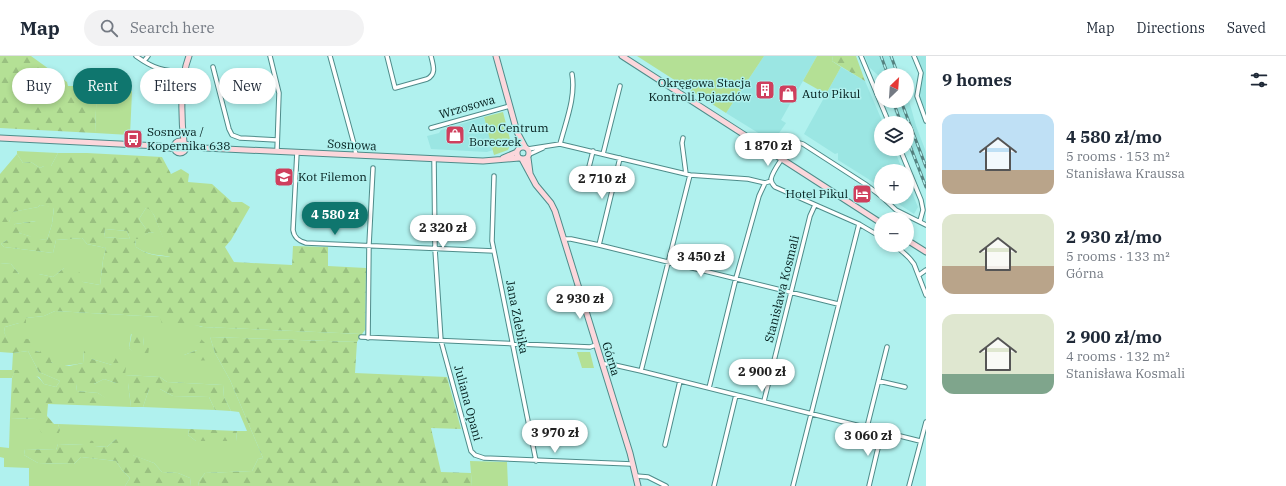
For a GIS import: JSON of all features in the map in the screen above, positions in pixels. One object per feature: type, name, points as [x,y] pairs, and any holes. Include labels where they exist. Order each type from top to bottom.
[{"type":"street","points":[[136,56],[157,68]]},
{"type":"street","points":[[144,62],[148,56]]},
{"type":"street","points":[[185,68],[189,56]]},
{"type":"street","points":[[270,56],[279,93],[277,152]]},
{"type":"street","points":[[330,56],[356,156]]},
{"type":"street","points":[[387,56],[395,88],[431,77],[434,70],[431,56]]},
{"type":"street","name":"Górna","points":[[496,56],[530,176],[551,203],[555,211],[638,486]]},
{"type":"street","points":[[622,56],[874,218]]},
{"type":"street","points":[[861,56],[886,116]]},
{"type":"street","points":[[914,56],[921,73],[917,96],[926,122]]},
{"type":"street","points":[[213,67],[232,135],[240,138],[277,140]]},
{"type":"street","points":[[560,144],[573,89],[572,74]]},
{"type":"street","points":[[603,154],[620,86]]},
{"type":"street","points":[[182,122],[176,145],[179,152],[185,150],[186,147],[182,122],[183,104]]},
{"type":"street","name":"Wrzosowa","points":[[430,128],[510,106]]},
{"type":"street","points":[[0,138],[159,146],[176,145],[181,141],[185,143]]},
{"type":"street","points":[[641,371],[688,175],[682,143],[683,138]]},
{"type":"street","points":[[874,191],[799,142],[792,145],[772,175],[771,181],[778,189],[859,224],[874,233]]},
{"type":"street","name":"Sosnowa","points":[[185,143],[204,148]]},
{"type":"street","points":[[523,153],[560,144],[688,175],[748,179],[765,183],[771,181]]},
{"type":"street","name":"Sosnowa","points":[[185,150],[204,148],[483,161],[498,160],[523,153]]},
{"type":"street","points":[[585,183],[593,151]]},
{"type":"street","points":[[298,152],[293,230],[297,238],[306,243],[494,251]]},
{"type":"street","points":[[903,156],[921,200],[923,210],[920,221]]},
{"type":"street","points":[[599,245],[620,158]]},
{"type":"street","name":"Juliana Opani","points":[[434,159],[435,249],[441,341],[471,451],[475,455],[484,458],[632,464]]},
{"type":"street","points":[[368,338],[369,245],[373,168]]},
{"type":"street","name":"Jana Zdebika","points":[[494,176],[492,241],[536,461]]},
{"type":"street","points":[[709,388],[736,278],[759,196],[765,183]]},
{"type":"street","points":[[889,204],[896,210],[926,225]]},
{"type":"street","name":"Stanisława Kosmali","points":[[764,401],[810,216],[815,205]]},
{"type":"street","points":[[793,486],[859,224]]},
{"type":"street","points":[[564,239],[599,245],[838,304]]},
{"type":"street","points":[[914,245],[924,251]]},
{"type":"street","points":[[903,252],[911,259],[919,275],[926,295]]},
{"type":"street","points":[[919,275],[926,270]]},
{"type":"street","points":[[361,337],[441,341],[596,345]]},
{"type":"street","points":[[867,427],[887,347]]},
{"type":"street","points":[[602,364],[611,364],[641,371],[920,441]]},
{"type":"street","points":[[665,445],[680,381]]},
{"type":"street","points":[[879,381],[904,387]]},
{"type":"street","points":[[714,486],[736,395]]},
{"type":"street","points":[[909,486],[926,422]]},
{"type":"street","points":[[869,486],[882,431]]},
{"type":"street","points":[[636,476],[648,477],[666,486]]},
{"type":"shaded area","points":[[764,56],[817,56],[781,120],[786,123],[773,142],[726,113]]},
{"type":"shaded area","points":[[865,56],[893,56],[897,68],[874,68],[874,72],[869,67]]},
{"type":"shaded area","points":[[917,56],[926,56],[926,113],[919,95],[923,72]]},
{"type":"shaded area","points":[[841,67],[865,81],[874,102],[874,108],[877,108],[880,116],[874,116],[874,156],[897,156],[900,164],[874,164],[874,183],[838,160],[838,153],[835,154],[804,134]]},
{"type":"shaded area","points":[[893,108],[911,108],[913,116],[896,116]]},
{"type":"shaded area","points":[[484,117],[493,150],[487,152],[431,149],[427,136],[439,133],[441,130]]},
{"type":"shaded area","points":[[914,119],[926,152],[926,191],[912,156],[914,156]]},
{"type":"shaded area","points":[[914,198],[918,207],[914,214],[914,212],[911,212],[899,204],[914,204]]},
{"type":"green space","points":[[0,56],[31,56],[48,68],[12,68],[12,104],[65,104],[65,81],[68,86],[73,86],[73,104],[96,104],[95,133],[0,128]]},
{"type":"green space","points":[[637,56],[764,56],[726,113]]},
{"type":"green space","points":[[817,56],[833,56],[832,61],[841,67],[826,94],[803,81]]},
{"type":"green space","points":[[833,56],[856,56],[865,81],[832,61]]},
{"type":"green space","points":[[96,104],[131,104],[130,135],[95,133]]},
{"type":"green space","points":[[503,112],[511,143],[508,150],[494,155],[484,117]]},
{"type":"green space","points":[[17,151],[58,153],[51,166],[44,166],[40,168],[31,162],[23,163],[17,154]]},
{"type":"green space","points":[[58,153],[162,157],[171,174],[181,169],[189,174],[188,182],[212,184],[232,202],[242,202],[250,207],[231,240],[225,247],[234,262],[292,265],[293,246],[328,247],[328,266],[366,268],[365,330],[362,334],[203,327],[162,324],[160,317],[55,311],[44,316],[26,318],[26,323],[24,324],[19,323],[5,327],[4,332],[7,338],[29,339],[36,346],[36,351],[40,352],[42,348],[50,349],[51,362],[69,366],[83,363],[84,351],[88,350],[92,359],[112,365],[117,356],[127,359],[125,375],[160,377],[167,382],[223,385],[224,397],[231,411],[215,410],[209,397],[173,396],[160,389],[149,389],[143,407],[131,407],[128,383],[116,383],[104,379],[94,384],[76,384],[77,391],[98,393],[106,398],[106,406],[48,404],[47,416],[54,424],[58,424],[60,430],[58,435],[42,435],[36,419],[10,418],[12,378],[15,370],[20,370],[35,375],[44,384],[56,387],[60,381],[39,372],[28,351],[13,353],[0,352],[0,263],[11,264],[19,274],[39,274],[53,277],[64,268],[78,269],[83,282],[100,285],[106,248],[87,244],[82,238],[56,240],[53,253],[4,247],[1,244],[7,240],[7,234],[15,224],[37,221],[37,224],[19,233],[47,240],[52,224],[54,208],[40,205],[38,207],[13,212],[9,222],[0,222],[0,174],[17,154],[23,163],[31,162],[40,168],[44,166],[51,166]],"holes":[[[146,208],[149,209],[154,215],[170,257],[149,254],[136,247],[135,239],[140,239],[149,232],[155,233],[156,231],[154,227],[146,229],[139,219]],[[105,229],[127,231],[130,239],[104,237]]]},
{"type":"green space","points":[[40,205],[54,207],[52,224],[47,240],[34,239],[19,233],[36,221],[15,224],[7,240],[1,244],[4,247],[53,253],[56,240],[82,238],[87,244],[106,248],[100,285],[83,282],[64,268],[53,277],[39,274],[19,274],[11,264],[0,263],[0,222],[9,222],[12,212],[38,207]]},
{"type":"green space","points":[[146,208],[149,208],[154,215],[171,257],[149,253],[136,247],[135,239],[140,238],[149,232],[155,233],[146,229],[139,219]]},
{"type":"green space","points":[[105,229],[127,231],[130,239],[104,237]]},
{"type":"green space","points":[[55,311],[160,317],[203,327],[362,334],[357,342],[210,337],[215,353],[230,380],[263,458],[258,459],[252,471],[205,473],[199,481],[198,486],[191,486],[190,478],[178,473],[162,472],[154,463],[132,455],[116,439],[107,447],[58,444],[56,450],[25,449],[24,455],[38,463],[74,464],[81,457],[116,461],[130,478],[125,486],[29,486],[29,468],[4,467],[4,458],[0,457],[0,447],[9,448],[10,418],[36,419],[60,430],[58,424],[189,429],[188,435],[196,441],[236,441],[237,431],[247,431],[239,412],[231,411],[224,397],[223,385],[167,382],[160,377],[125,375],[112,365],[92,359],[84,351],[83,363],[59,365],[51,362],[36,351],[29,339],[7,339],[4,332],[5,327],[19,323],[26,318],[44,316]],"holes":[[[131,334],[144,337],[143,346],[134,353],[129,348]],[[197,339],[214,360],[184,355],[197,350]]]},
{"type":"green space","points":[[132,332],[142,333],[144,337],[143,346],[149,348],[148,355],[133,353],[129,348]]},
{"type":"green space","points":[[210,337],[357,342],[355,373],[447,377],[461,429],[431,428],[441,472],[471,473],[472,486],[198,486],[199,481],[205,473],[252,471],[258,459],[263,458],[230,380],[215,353]]},
{"type":"green space","points":[[197,338],[200,338],[205,343],[215,360],[188,361],[184,355],[197,350]]},
{"type":"green space","points":[[28,351],[39,372],[60,381],[56,387],[44,384],[39,377],[15,371],[12,378],[0,378],[0,370],[12,370],[13,353]]},
{"type":"green space","points":[[577,352],[590,352],[594,368],[582,368]]},
{"type":"green space","points":[[104,379],[116,383],[128,383],[131,407],[106,406],[105,398],[98,393],[77,391],[76,384],[94,384]]},
{"type":"green space","points":[[149,389],[160,389],[173,396],[209,397],[215,410],[143,407]]},
{"type":"green space","points":[[189,429],[237,431],[236,441],[196,441],[188,435]]},
{"type":"green space","points":[[116,439],[137,444],[139,451],[133,455],[154,463],[162,472],[178,473],[190,478],[191,486],[125,486],[130,478],[116,461],[81,457],[74,464],[38,463],[24,455],[25,449],[56,450],[58,444],[83,445],[88,440],[93,441],[95,446],[107,447]]},
{"type":"green space","points":[[470,461],[507,462],[508,486],[472,486]]},
{"type":"railway","points":[[881,56],[885,68]]},
{"type":"railway","points":[[891,56],[895,68]]},
{"type":"railway","points":[[896,108],[898,116]]},
{"type":"railway","points":[[904,108],[926,167]]},
{"type":"railway","points":[[914,156],[926,187]]},
{"type":"place","name":"Okręgowa Stacja Kontroli Pojazdów","points":[[765,90]]},
{"type":"place","name":"Auto Pikul","points":[[788,94]]},
{"type":"place","name":"Auto Centrum Boreczek","points":[[455,135]]},
{"type":"place","name":"Sosnowa / Kopernika 638","points":[[133,139]]},
{"type":"place","name":"Kot Filemon","points":[[284,177]]},
{"type":"place","name":"Hotel Pikul","points":[[862,194]]}]
